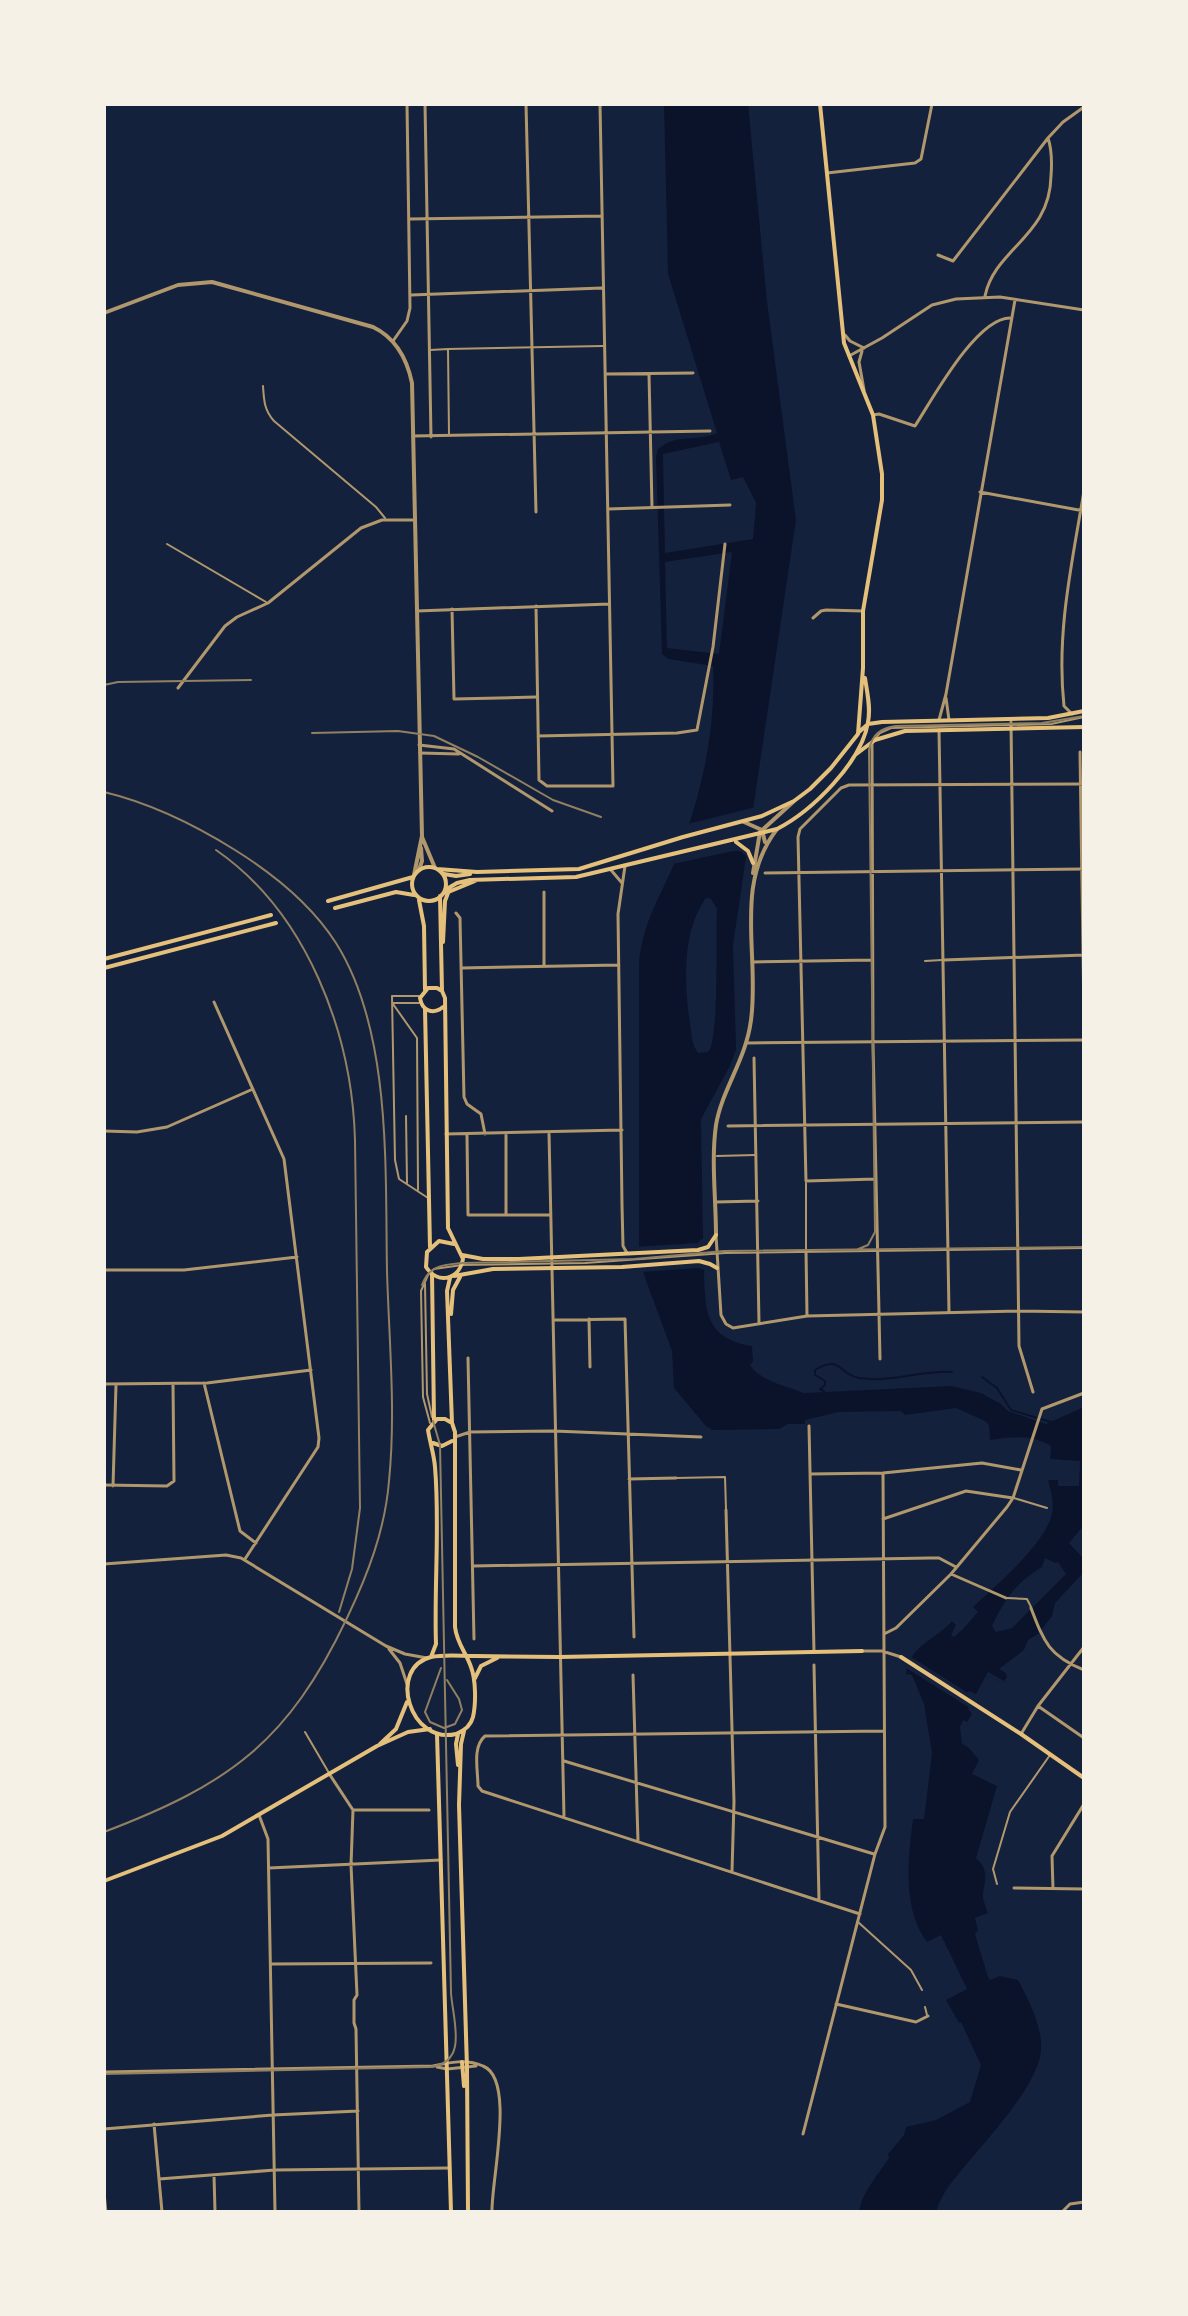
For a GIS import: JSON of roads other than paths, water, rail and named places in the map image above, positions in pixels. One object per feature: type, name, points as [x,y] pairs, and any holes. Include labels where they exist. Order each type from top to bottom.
[{"type":"main road","points":[[820,104],[843,332],[848,356],[873,415],[883,490],[863,611],[858,734]]},
{"type":"main road","points":[[335,908],[396,892],[430,901],[477,880],[576,877],[777,829],[806,812],[819,799],[864,739],[869,711],[863,668]]},
{"type":"main road","points":[[377,1746],[396,1729],[408,1700],[408,1688],[415,1668],[429,1658],[436,1644],[433,1443],[428,1436],[433,1422],[431,1273],[425,1262],[430,1247],[421,996],[425,990],[424,926],[418,897],[412,887],[414,876],[427,867],[477,872],[579,869],[683,837],[754,821],[794,801],[831,768],[868,724],[987,719],[1009,724],[1024,718],[1084,714]]},
{"type":"main road","points":[[853,757],[872,742],[897,732],[1009,724],[1084,727]]},
{"type":"main road","points":[[734,841],[749,853],[753,863]]},
{"type":"main road","points":[[436,868],[446,880],[442,991],[445,998],[448,1228],[462,1255],[462,1265],[447,1286],[454,1437],[455,1627],[457,1643],[472,1668],[473,1682],[473,1715],[461,1744],[459,1779]]},
{"type":"main road","points":[[442,874],[456,876],[477,872]]},
{"type":"main road","points":[[328,901],[414,876]]},
{"type":"main road","points":[[104,959],[271,915]]},
{"type":"main road","points":[[104,968],[276,923]]},
{"type":"main road","points":[[425,990],[434,987],[442,991]]},
{"type":"main road","points":[[423,1006],[435,1012],[444,1005]]},
{"type":"main road","points":[[462,1255],[551,1263],[699,1258],[716,1235]]},
{"type":"main road","points":[[430,1247],[439,1241],[454,1244]]},
{"type":"main road","points":[[431,1273],[440,1278],[551,1263],[633,1259],[699,1258],[717,1268]]},
{"type":"main road","points":[[450,1328],[453,1290],[464,1274]]},
{"type":"main road","points":[[433,1422],[443,1419],[453,1426]]},
{"type":"main road","points":[[433,1443],[445,1445],[454,1437]]},
{"type":"main road","points":[[429,1658],[862,1651]]},
{"type":"main road","points":[[473,1682],[481,1666],[499,1657]]},
{"type":"main road","points":[[901,1657],[1084,1778]]},
{"type":"main road","points":[[408,1700],[416,1717],[437,1734],[459,1733],[465,1729]]},
{"type":"main road","points":[[104,1881],[193,1848],[259,1815],[377,1746],[408,1732],[430,1729]]},
{"type":"main road","points":[[459,1733],[456,1744],[468,2212]]},
{"type":"main road","points":[[437,1734],[451,2212]]},
{"type":"street","points":[[393,341],[407,321],[410,295],[407,104]]},
{"type":"street","points":[[425,104],[431,437]]},
{"type":"street","points":[[526,104],[536,512]]},
{"type":"street","points":[[536,606],[539,780],[543,785],[613,786],[600,104]]},
{"type":"street","points":[[827,173],[915,163],[921,159],[932,104]]},
{"type":"street","points":[[938,255],[953,261],[1048,138],[1084,107]]},
{"type":"street","points":[[985,296],[988,280],[1045,211],[1051,180],[1052,148],[1048,138]]},
{"type":"street","points":[[409,219],[602,216]]},
{"type":"street","points":[[104,313],[178,285],[212,282],[356,321],[382,331],[393,341],[405,360],[412,383],[422,836],[414,876]]},
{"type":"street","points":[[410,295],[602,288]]},
{"type":"street","points":[[848,356],[932,305],[956,299],[985,296],[1084,310]]},
{"type":"street","points":[[939,720],[1015,300]]},
{"type":"street","points":[[873,415],[879,414],[915,426],[939,384],[961,356],[996,322],[1010,318]]},
{"type":"street","points":[[843,332],[850,341],[864,348]]},
{"type":"street","points":[[430,350],[604,346]]},
{"type":"street","points":[[864,348],[859,362],[865,392]]},
{"type":"street","points":[[448,349],[449,435]]},
{"type":"street","points":[[605,374],[693,373]]},
{"type":"street","points":[[649,374],[654,508]]},
{"type":"street","points":[[263,386],[267,414],[376,507],[386,520]]},
{"type":"street","points":[[413,436],[710,431]]},
{"type":"street","points":[[1072,714],[1064,706],[1062,636],[1065,597],[1084,491]]},
{"type":"street","points":[[980,492],[1082,510]]},
{"type":"street","points":[[608,509],[730,505]]},
{"type":"street","points":[[178,688],[225,626],[268,603],[361,528],[386,520],[415,520]]},
{"type":"street","points":[[167,544],[268,603]]},
{"type":"street","points":[[538,736],[697,730],[710,666],[725,544]]},
{"type":"street","points":[[416,611],[609,604]]},
{"type":"street","points":[[452,609],[454,699],[538,697]]},
{"type":"street","points":[[813,618],[826,610],[863,611]]},
{"type":"street","points":[[946,694],[949,720]]},
{"type":"street","points":[[880,1359],[873,1043],[872,742],[880,733],[891,728],[1051,724],[1084,714]]},
{"type":"street","points":[[987,719],[997,725]]},
{"type":"street","points":[[1009,724],[1019,1346],[1033,1392]]},
{"type":"street","points":[[939,730],[949,1313]]},
{"type":"street","points":[[419,745],[454,749],[552,811]]},
{"type":"street","points":[[1080,752],[1084,1016]]},
{"type":"street","points":[[420,753],[463,755]]},
{"type":"street","points":[[807,1316],[800,829],[841,788],[870,785],[1082,784]]},
{"type":"street","points":[[794,801],[762,832],[753,863],[752,1014],[747,1043],[717,1119],[716,1235],[723,1321],[733,1328],[807,1316],[1084,1312]]},
{"type":"street","points":[[754,821],[762,832],[764,848]]},
{"type":"street","points":[[752,884],[764,848],[777,829]]},
{"type":"street","points":[[422,836],[436,868]]},
{"type":"street","points":[[419,870],[422,861],[420,845]]},
{"type":"street","points":[[625,866],[618,914],[622,1205],[623,1246],[633,1259],[699,1258],[717,1253],[1084,1248]]},
{"type":"street","points":[[611,870],[622,883]]},
{"type":"street","points":[[765,873],[1083,870]]},
{"type":"street","points":[[544,892],[544,966]]},
{"type":"street","points":[[456,913],[460,918],[464,1097],[481,1114],[485,1134]]},
{"type":"street","points":[[925,961],[1083,955]]},
{"type":"street","points":[[752,962],[874,960]]},
{"type":"street","points":[[461,968],[619,965]]},
{"type":"street","points":[[421,996],[392,996],[395,1160],[397,1176],[429,1199]]},
{"type":"street","points":[[214,1002],[284,1159],[318,1447],[245,1559]]},
{"type":"street","points":[[392,1003],[423,1006]]},
{"type":"street","points":[[392,1003],[417,1038],[418,1191]]},
{"type":"street","points":[[747,1043],[1084,1040]]},
{"type":"street","points":[[754,1058],[759,1323]]},
{"type":"street","points":[[104,1131],[137,1132],[167,1127],[253,1089]]},
{"type":"street","points":[[406,1116],[407,1184]]},
{"type":"street","points":[[728,1126],[1084,1122]]},
{"type":"street","points":[[446,1134],[622,1130]]},
{"type":"street","points":[[549,1133],[564,1817]]},
{"type":"street","points":[[506,1134],[506,1215]]},
{"type":"street","points":[[467,1135],[468,1215],[550,1215]]},
{"type":"street","points":[[715,1156],[756,1155]]},
{"type":"street","points":[[806,1181],[876,1179]]},
{"type":"street","points":[[716,1202],[758,1201]]},
{"type":"street","points":[[104,1270],[184,1270],[297,1257]]},
{"type":"street","points":[[433,1422],[427,1394],[426,1280],[431,1273],[439,1268],[462,1265],[551,1263]]},
{"type":"street","points":[[589,1319],[590,1367]]},
{"type":"street","points":[[553,1320],[625,1319],[624,1373],[634,1637]]},
{"type":"street","points":[[468,1358],[474,1639]]},
{"type":"street","points":[[104,1384],[204,1383],[311,1370]]},
{"type":"street","points":[[204,1383],[240,1531],[256,1543]]},
{"type":"street","points":[[113,1486],[116,1384]]},
{"type":"street","points":[[104,1485],[167,1486],[175,1478],[173,1384]]},
{"type":"street","points":[[884,1634],[896,1628],[951,1574],[1013,1498],[1037,1417],[1043,1407],[1084,1393]]},
{"type":"street","points":[[453,1426],[470,1432]]},
{"type":"street","points":[[809,1426],[814,1652]]},
{"type":"street","points":[[454,1437],[470,1432],[554,1431],[701,1437]]},
{"type":"street","points":[[810,1474],[883,1473],[982,1463],[1021,1470]]},
{"type":"street","points":[[803,2134],[875,1854],[885,1827],[883,1473]]},
{"type":"street","points":[[629,1479],[725,1477],[732,1654],[732,1871]]},
{"type":"street","points":[[883,1519],[966,1491],[1013,1498],[1047,1508]]},
{"type":"street","points":[[104,1564],[226,1555],[245,1559],[386,1646],[405,1654],[429,1658]]},
{"type":"street","points":[[473,1566],[939,1558],[956,1567]]},
{"type":"street","points":[[951,1574],[1006,1598],[1027,1599],[1050,1651],[1070,1665],[1084,1670]]},
{"type":"street","points":[[386,1646],[400,1663],[408,1688]]},
{"type":"street","points":[[1021,1734],[1038,1706],[1084,1647]]},
{"type":"street","points":[[862,1651],[882,1651],[901,1657]]},
{"type":"street","points":[[814,1665],[819,1900]]},
{"type":"street","points":[[633,1675],[638,1841]]},
{"type":"street","points":[[1038,1706],[1084,1738]]},
{"type":"street","points":[[860,1914],[480,1790],[478,1748],[479,1741],[485,1736],[884,1731]]},
{"type":"street","points":[[305,1732],[353,1810],[351,1865],[357,1995],[354,2000],[359,2212]]},
{"type":"street","points":[[997,1884],[993,1869],[1010,1812],[1051,1754]]},
{"type":"street","points":[[564,1761],[875,1854]]},
{"type":"street","points":[[1053,1889],[1052,1856],[1084,1804]]},
{"type":"street","points":[[353,1810],[429,1810]]},
{"type":"street","points":[[259,1815],[268,1839],[275,2212]]},
{"type":"street","points":[[269,1868],[442,1860]]},
{"type":"street","points":[[1014,1888],[1084,1889]]},
{"type":"street","points":[[858,1922],[911,1970],[922,1990]]},
{"type":"street","points":[[270,1964],[431,1963]]},
{"type":"street","points":[[836,2004],[916,2022],[928,2016],[925,2007]]},
{"type":"street","points":[[104,2072],[485,2066],[491,2073],[501,2100],[502,2116],[492,2184],[492,2212]]},
{"type":"street","points":[[104,2129],[358,2111]]},
{"type":"street","points":[[154,2124],[162,2212]]},
{"type":"street","points":[[159,2179],[275,2170],[450,2168]]},
{"type":"street","points":[[214,2175],[215,2212]]},
{"type":"street","points":[[104,2193],[106,2212]]},
{"type":"street","points":[[1062,2212],[1070,2204],[1084,2202]]},
{"type":"water","points":[[664,104],[748,104],[767,301],[796,520],[733,945],[736,1049],[701,1119],[703,1238],[696,1244],[698,1268],[704,1270],[707,1310],[716,1329],[725,1337],[752,1346],[753,1361],[750,1365],[754,1371],[804,1393],[951,1386],[981,1393],[1008,1411],[1046,1424],[1084,1407],[1084,1525],[1069,1543],[1084,1559],[1084,1572],[1055,1603],[1052,1616],[1038,1634],[1028,1640],[1024,1650],[999,1669],[1006,1673],[1003,1683],[988,1676],[968,1709],[972,1714],[967,1722],[963,1720],[960,1727],[962,1744],[979,1760],[972,1774],[997,1786],[976,1858],[984,1870],[983,1895],[988,1913],[975,1918],[978,1930],[975,1934],[990,1980],[1000,1976],[1018,1980],[1038,2024],[1041,2051],[1023,2093],[950,2184],[936,2212],[859,2212],[867,2191],[889,2158],[888,2154],[904,2135],[906,2127],[936,2120],[970,2102],[981,2065],[961,2022],[946,2000],[967,1989],[941,1935],[927,1942],[919,1929],[910,1899],[913,1819],[924,1819],[932,1753],[924,1704],[912,1675],[906,1674],[908,1664],[918,1649],[952,1621],[956,1625],[951,1635],[954,1637],[978,1612],[973,1607],[1005,1578],[1038,1541],[1052,1512],[1048,1480],[1058,1480],[1058,1486],[1079,1486],[1080,1461],[1050,1459],[1051,1446],[1029,1438],[990,1440],[989,1425],[985,1421],[956,1408],[905,1415],[901,1411],[839,1412],[779,1429],[713,1430],[706,1426],[674,1388],[672,1351],[644,1275],[639,1248],[639,962],[648,923],[683,841],[699,792],[712,717],[713,666],[668,659],[662,654],[656,457],[658,449],[673,441],[717,433],[668,274]],"holes":[[[719,442],[731,480],[743,477],[756,503],[753,539],[665,553],[663,454]],[[732,552],[719,654],[667,648],[665,562]],[[706,898],[711,899],[717,909],[714,1028],[708,1052],[698,1053],[692,1038],[686,975],[689,942],[698,911]],[[1045,1558],[1058,1562],[1066,1574],[1012,1628],[996,1632],[992,1626],[1007,1599],[1018,1585],[1042,1567]]]},
{"type":"waterway","points":[[824,1391],[820,1389],[825,1381],[815,1375],[815,1370],[830,1364],[839,1366],[852,1376],[870,1379],[952,1372]]},
{"type":"waterway","points":[[982,1377],[997,1388],[1011,1410],[1051,1422]]},
{"type":"tram line","points":[[856,1250],[868,1245],[875,1232],[869,750],[872,740],[882,730],[896,726],[1042,723],[1084,716]]},
{"type":"tram line","points":[[422,1285],[433,1270],[463,1263],[634,1259],[724,1251],[1084,1247]]},
{"type":"tram line","points":[[104,2074],[430,2067],[450,2058],[456,2028],[451,1993],[440,1445],[433,1421]]},
{"type":"tram line","points":[[441,1668],[425,1712],[430,1722],[444,1728],[455,1724],[462,1710],[447,1680]]},
{"type":"railway","points":[[104,685],[118,682],[251,680]]},
{"type":"railway","points":[[312,733],[398,731],[434,736],[553,800],[601,817]]},
{"type":"railway","points":[[104,792],[138,802],[188,824],[264,870],[291,891],[326,929],[354,978],[367,1017],[382,1102],[392,1402],[387,1499],[374,1551],[347,1618],[302,1697],[251,1754],[221,1776],[187,1796],[104,1832]]},
{"type":"railway","points":[[216,850],[248,876],[276,907],[299,941],[334,1018],[352,1099],[360,1508],[352,1569],[339,1612]]}]
